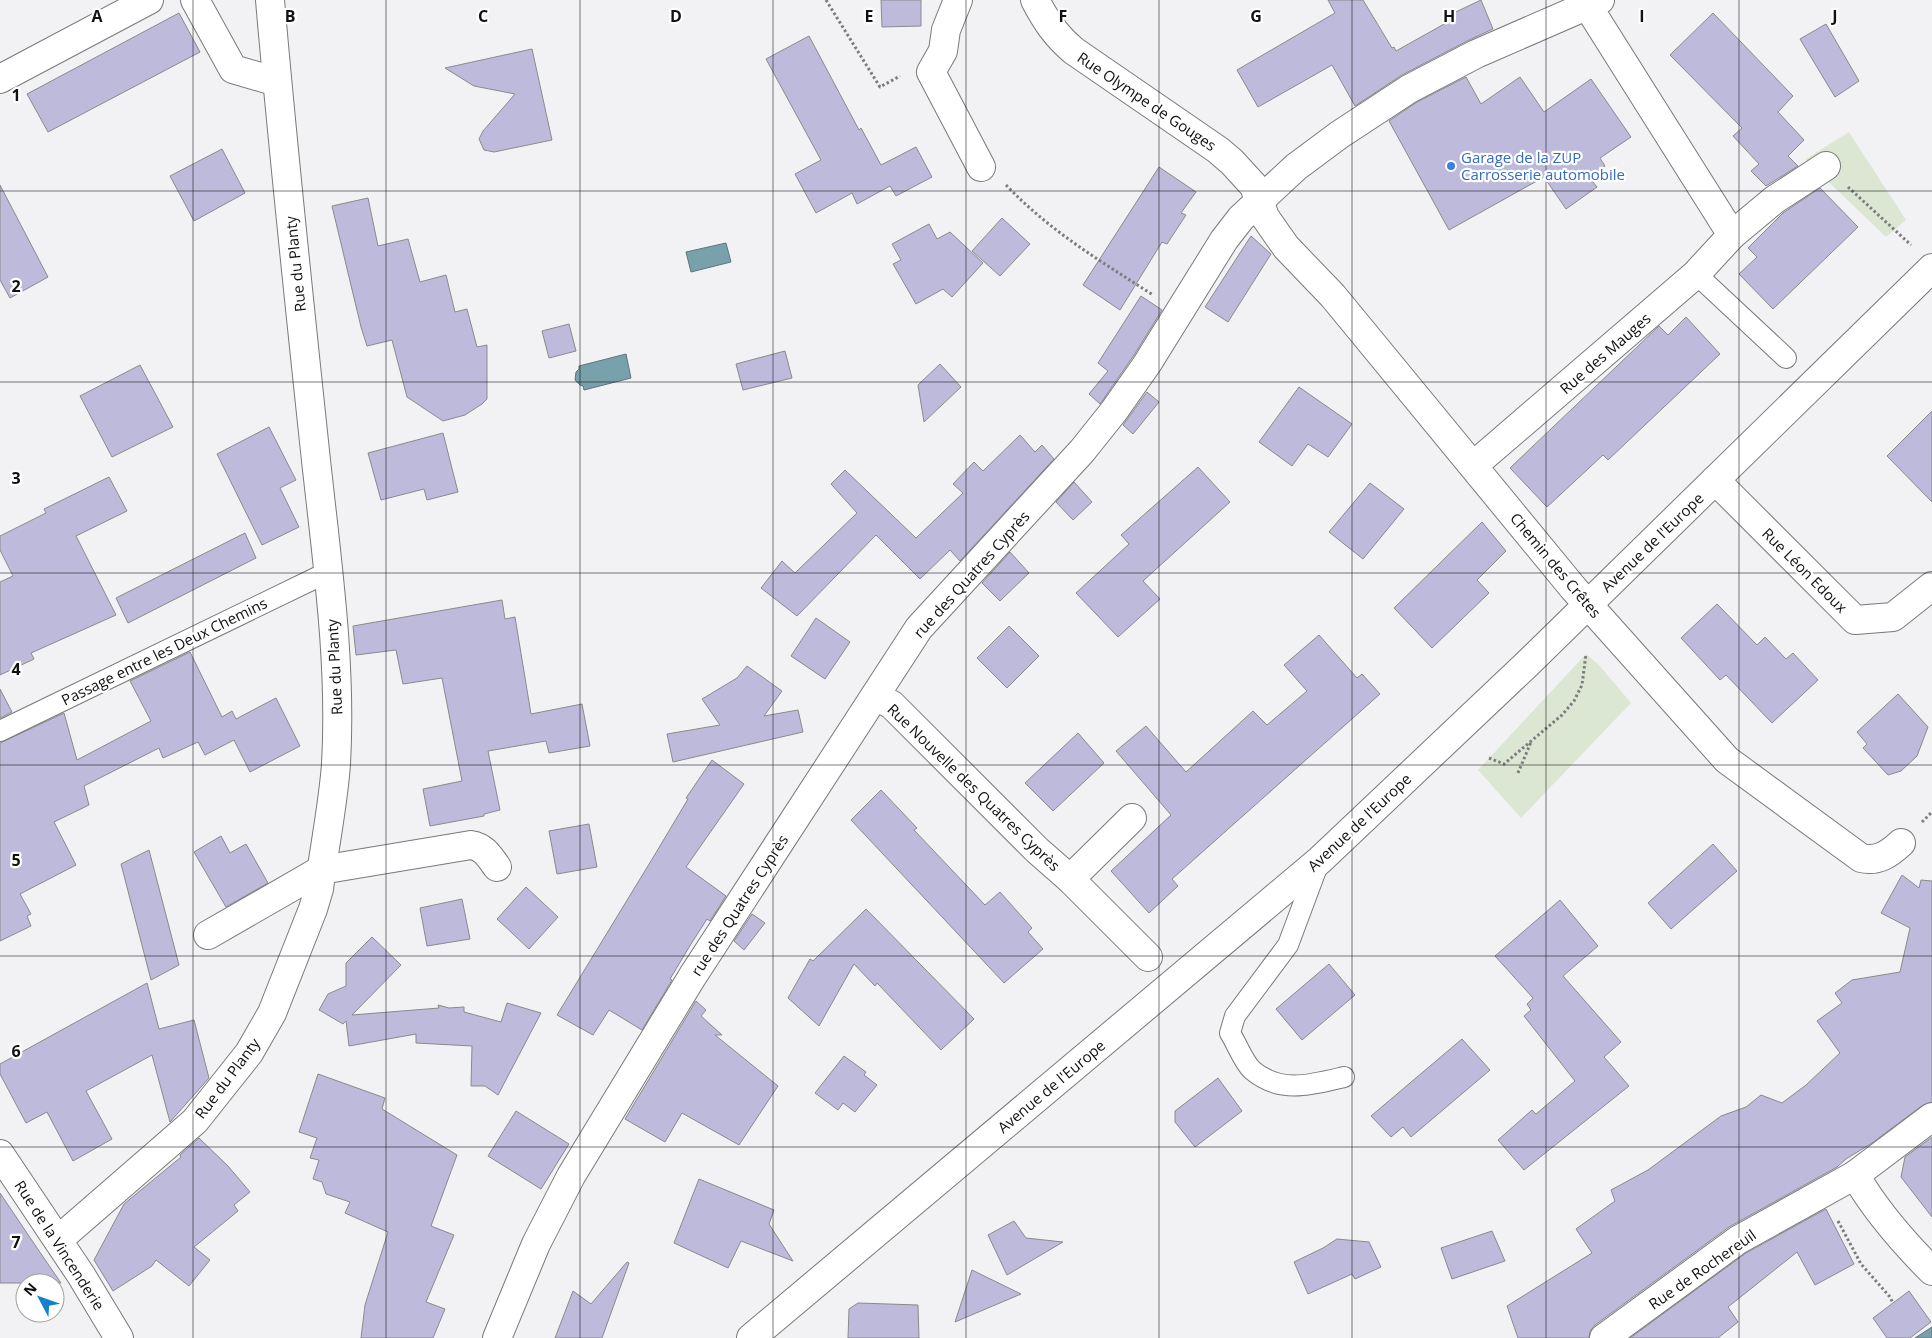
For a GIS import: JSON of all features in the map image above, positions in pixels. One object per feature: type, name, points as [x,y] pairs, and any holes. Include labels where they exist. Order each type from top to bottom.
[{"type":"street","points":[[0,78],[149,0]]},
{"type":"street","points":[[195,0],[233,69],[277,82]]},
{"type":"street","name":"Rue du Planty","points":[[58,1240],[195,1121],[250,1053],[272,1013],[314,909],[322,870],[336,766],[336,684],[328,572],[270,0]]},
{"type":"street","points":[[958,0],[946,30],[943,51],[930,72],[981,167]]},
{"type":"street","name":"Rue Olympe de Gouges","points":[[1035,0],[1044,18],[1059,38],[1074,51],[1218,150],[1254,186],[1259,202]]},
{"type":"street","points":[[1593,2],[1732,235]]},
{"type":"street","name":"rue des Quatres Cyprès","points":[[497,1338],[536,1244],[571,1176],[692,978],[919,628],[1082,451],[1114,411],[1147,364],[1224,240],[1241,218],[1296,167],[1339,135],[1409,90],[1476,54],[1593,2]]},
{"type":"street","name":"Rue des Mauges","points":[[1474,465],[1696,274],[1732,235],[1774,200],[1826,166]]},
{"type":"street","name":"Chemin des Crêtes","points":[[1259,202],[1265,217],[1286,247],[1333,296],[1474,465],[1574,589],[1727,760],[1861,858],[1867,860],[1880,858],[1890,853],[1901,843]]},
{"type":"street","name":"Avenue de l'Europe","points":[[751,1338],[1320,860],[1588,604],[1932,268]]},
{"type":"street","name":"Rue Léon Edoux","points":[[1715,480],[1854,620],[1893,617],[1932,586]]},
{"type":"street","name":"Rue Nouvelle des Quatres Cyprès","points":[[876,696],[892,705],[1037,850],[1148,957]]},
{"type":"street","name":"Rue Nouvelle des Quatres Cyprès","points":[[1070,880],[1132,818]]},
{"type":"street","points":[[208,935],[322,870],[471,845],[480,846],[488,853],[497,867]]},
{"type":"street","name":"Rue de Rochereuil","points":[[1604,1338],[1738,1240],[1855,1175],[1932,1116]]},
{"type":"street","name":"Rue de la Vincenderie","points":[[0,1154],[58,1240],[119,1338]]},
{"type":"street","points":[[1855,1175],[1866,1194],[1904,1244],[1932,1271]]},
{"type":"lane","points":[[1696,274],[1786,358]]},
{"type":"lane","name":"Passage entre les Deux Chemins","points":[[0,731],[328,572]]},
{"type":"lane","points":[[1320,860],[1288,945],[1235,1016],[1230,1033],[1251,1069],[1273,1084],[1308,1086],[1344,1077]]},
{"type":"path","points":[[826,0],[880,86],[914,68],[930,72]]},
{"type":"path","points":[[1826,166],[1913,247]]},
{"type":"path","points":[[981,167],[1000,178],[1029,209],[1069,241],[1179,311]]},
{"type":"path","points":[[1489,758],[1504,764],[1562,715],[1574,701],[1582,685],[1586,654]]},
{"type":"path","points":[[1518,773],[1531,741]]},
{"type":"path","points":[[1843,1230],[1862,1264],[1893,1303]]},
{"type":"green space","points":[[1849,132],[1906,220],[1886,237],[1806,159]]},
{"type":"green space","points":[[1586,654],[1599,665],[1631,703],[1521,818],[1478,770]]},
{"type":"water","points":[[726,243],[731,262],[691,272],[686,252]]},
{"type":"water","points":[[626,354],[631,378],[584,390],[583,386],[575,380],[579,366]]},
{"type":"water","points":[[1932,1327],[1932,1338],[1915,1338]]},
{"type":"building","points":[[881,0],[921,0],[921,26],[882,27]]},
{"type":"building","points":[[1328,0],[1363,0],[1392,48],[1394,47],[1396,51],[1446,23],[1443,18],[1481,0],[1493,29],[1402,75],[1355,106],[1332,65],[1258,107],[1237,70],[1335,13]]},
{"type":"building","points":[[179,13],[200,52],[48,132],[27,94]]},
{"type":"building","points":[[1713,13],[1793,96],[1778,112],[1804,140],[1788,156],[1798,166],[1766,186],[1751,171],[1759,164],[1733,136],[1742,128],[1670,55]]},
{"type":"building","points":[[1826,24],[1859,81],[1835,97],[1800,39]]},
{"type":"building","points":[[809,36],[859,130],[861,128],[881,165],[916,147],[932,177],[896,196],[890,186],[857,204],[852,193],[816,213],[795,174],[821,160],[766,59]]},
{"type":"building","points":[[532,49],[552,140],[494,152],[484,150],[479,139],[483,131],[515,94],[474,86],[445,68]]},
{"type":"building","points":[[1466,77],[1481,104],[1520,77],[1544,112],[1591,79],[1631,137],[1600,158],[1605,166],[1589,177],[1597,187],[1566,209],[1544,177],[1449,230],[1389,121],[1417,102]]},
{"type":"building","points":[[222,149],[245,193],[194,221],[170,176]]},
{"type":"building","points":[[1159,167],[1196,192],[1181,213],[1186,215],[1167,244],[1162,242],[1120,310],[1083,285]]},
{"type":"building","points":[[0,185],[48,277],[10,298],[0,280]]},
{"type":"building","points":[[1820,188],[1858,227],[1773,309],[1739,274],[1757,257],[1748,248],[1783,213]]},
{"type":"building","points":[[368,198],[378,246],[408,239],[420,282],[446,275],[455,312],[467,309],[477,347],[487,345],[487,399],[465,415],[443,421],[407,397],[392,340],[367,346],[332,206]]},
{"type":"building","points":[[1002,218],[1030,244],[1000,276],[972,251]]},
{"type":"building","points":[[929,224],[937,239],[950,232],[983,263],[952,297],[943,289],[916,304],[893,264],[901,260],[892,244]]},
{"type":"building","points":[[1251,236],[1271,254],[1228,322],[1205,307]]},
{"type":"building","points":[[1141,296],[1162,310],[1100,404],[1089,394],[1108,371],[1098,363]]},
{"type":"building","points":[[1686,317],[1720,354],[1608,460],[1603,455],[1547,507],[1510,468],[1659,326],[1668,335]]},
{"type":"building","points":[[569,324],[576,351],[549,358],[542,331]]},
{"type":"building","points":[[785,351],[792,378],[743,390],[736,364]]},
{"type":"building","points":[[940,364],[961,387],[924,422],[918,385]]},
{"type":"building","points":[[140,365],[173,427],[112,457],[80,396]]},
{"type":"building","points":[[1299,387],[1352,424],[1328,457],[1308,444],[1292,466],[1259,442]]},
{"type":"building","points":[[1147,392],[1159,402],[1133,434],[1123,425]]},
{"type":"building","points":[[1932,411],[1932,502],[1887,456]]},
{"type":"building","points":[[269,427],[296,480],[280,488],[299,527],[262,545],[217,454]]},
{"type":"building","points":[[443,433],[458,492],[427,500],[424,489],[381,500],[368,453]]},
{"type":"building","points":[[1020,435],[1035,452],[1042,445],[1054,459],[960,561],[950,550],[920,579],[876,535],[797,616],[761,588],[782,561],[795,573],[857,513],[831,484],[845,470],[916,538],[963,493],[953,484],[974,462],[983,471]]},
{"type":"building","points":[[1198,467],[1230,502],[1143,581],[1160,599],[1118,637],[1076,593],[1129,544],[1121,535]]},
{"type":"building","points":[[109,477],[127,511],[76,536],[116,615],[31,653],[34,659],[0,675],[0,582],[13,576],[0,550],[0,536],[46,513],[44,509]]},
{"type":"building","points":[[1074,482],[1092,502],[1073,520],[1056,502]]},
{"type":"building","points":[[1370,483],[1404,509],[1363,559],[1329,532]]},
{"type":"building","points":[[1482,522],[1506,551],[1477,580],[1489,593],[1432,648],[1394,608]]},
{"type":"building","points":[[245,533],[256,558],[128,623],[116,598]]},
{"type":"building","points":[[1010,552],[1029,573],[1000,601],[982,583]]},
{"type":"building","points":[[502,600],[505,619],[515,617],[531,714],[582,704],[590,746],[549,753],[546,741],[488,751],[500,810],[484,814],[484,816],[430,826],[423,789],[462,781],[442,678],[403,684],[396,650],[356,655],[353,626]]},
{"type":"building","points":[[1717,604],[1757,645],[1765,637],[1786,659],[1793,653],[1818,680],[1772,723],[1726,675],[1720,680],[1681,638]]},
{"type":"building","points":[[816,618],[850,642],[825,679],[791,656]]},
{"type":"building","points":[[1009,626],[1039,656],[1007,688],[977,658]]},
{"type":"building","points":[[1319,635],[1357,678],[1362,674],[1380,694],[1172,879],[1178,886],[1149,913],[1111,871],[1171,815],[1116,751],[1146,726],[1186,772],[1253,711],[1267,725],[1307,691],[1284,665]]},
{"type":"building","points":[[190,652],[222,717],[232,711],[236,719],[276,698],[300,746],[250,772],[234,740],[205,755],[198,742],[163,758],[159,748],[84,786],[89,805],[54,822],[76,865],[20,894],[31,914],[27,916],[31,926],[0,941],[0,743],[64,713],[77,760],[151,721],[130,681]]},
{"type":"building","points":[[747,666],[782,691],[764,716],[798,710],[803,732],[673,762],[667,734],[720,725],[702,699],[737,678]]},
{"type":"building","points":[[0,689],[12,712],[0,718]]},
{"type":"building","points":[[1898,694],[1928,727],[1917,756],[1901,771],[1888,775],[1863,748],[1867,744],[1857,732]]},
{"type":"building","points":[[1078,733],[1104,763],[1053,811],[1025,783]]},
{"type":"building","points":[[712,760],[744,784],[686,867],[726,896],[710,921],[707,919],[691,944],[642,1030],[609,1010],[593,1035],[557,1015],[688,799],[686,798]]},
{"type":"building","points":[[881,790],[917,828],[914,830],[985,905],[1000,892],[1032,928],[1028,932],[1043,949],[1004,983],[851,820]]},
{"type":"building","points":[[589,824],[597,867],[557,874],[549,831]]},
{"type":"building","points":[[221,836],[230,853],[246,844],[268,883],[226,907],[194,852]]},
{"type":"building","points":[[1713,844],[1737,871],[1671,929],[1648,903]]},
{"type":"building","points":[[149,850],[179,965],[151,980],[121,864]]},
{"type":"building","points":[[1902,875],[1919,888],[1921,880],[1932,881],[1932,1102],[1923,1105],[1837,1167],[1729,1227],[1595,1325],[1590,1331],[1589,1338],[1518,1338],[1507,1306],[1592,1253],[1576,1229],[1615,1201],[1611,1190],[1648,1170],[1721,1116],[1746,1107],[1761,1095],[1782,1103],[1806,1085],[1840,1053],[1817,1021],[1842,1003],[1835,993],[1852,980],[1900,972],[1910,928],[1881,913]]},
{"type":"building","points":[[526,887],[558,917],[529,949],[497,919]]},
{"type":"building","points":[[462,899],[470,939],[427,946],[420,908]]},
{"type":"building","points":[[1560,900],[1598,946],[1563,976],[1621,1042],[1604,1057],[1629,1086],[1524,1170],[1498,1140],[1532,1110],[1536,1114],[1575,1081],[1524,1016],[1531,1010],[1527,1004],[1533,998],[1495,956]]},
{"type":"building","points":[[866,909],[974,1019],[941,1050],[877,983],[875,986],[854,964],[819,1026],[788,998],[810,959],[813,961]]},
{"type":"building","points":[[752,914],[765,923],[744,950],[734,941]]},
{"type":"building","points":[[372,937],[401,965],[352,1015],[439,1008],[438,1005],[449,1008],[464,1007],[464,1012],[501,1022],[507,1003],[541,1013],[498,1095],[485,1086],[471,1086],[472,1046],[416,1043],[416,1034],[349,1046],[346,1021],[343,1024],[319,1010],[328,994],[346,986],[346,963]]},
{"type":"building","points":[[1329,964],[1355,995],[1302,1040],[1276,1009]]},
{"type":"building","points":[[147,983],[159,1029],[194,1020],[209,1078],[170,1122],[152,1055],[86,1091],[112,1139],[73,1161],[47,1112],[26,1123],[0,1074],[0,1064]]},
{"type":"building","points":[[696,1001],[706,1010],[701,1016],[722,1035],[715,1035],[778,1086],[739,1145],[682,1113],[665,1142],[625,1119]]},
{"type":"building","points":[[1462,1039],[1490,1070],[1411,1137],[1403,1127],[1391,1137],[1371,1116]]},
{"type":"building","points":[[844,1056],[866,1072],[864,1075],[877,1085],[855,1112],[843,1103],[838,1110],[815,1093]]},
{"type":"building","points":[[318,1074],[385,1098],[382,1109],[457,1155],[431,1226],[454,1235],[426,1302],[445,1309],[433,1338],[361,1338],[365,1305],[388,1232],[345,1213],[350,1202],[326,1194],[322,1182],[313,1179],[319,1160],[310,1158],[317,1138],[299,1132]]},
{"type":"building","points":[[1218,1078],[1242,1111],[1195,1147],[1175,1122],[1175,1111]]},
{"type":"building","points":[[516,1111],[569,1144],[541,1189],[488,1156]]},
{"type":"building","points":[[1932,1137],[1932,1217],[1901,1177],[1905,1157]]},
{"type":"building","points":[[199,1138],[228,1166],[250,1192],[234,1205],[238,1211],[194,1247],[210,1260],[189,1286],[156,1260],[152,1266],[113,1291],[94,1260],[124,1204],[181,1157],[180,1155]]},
{"type":"building","points":[[699,1179],[774,1210],[769,1224],[793,1261],[741,1241],[728,1268],[674,1243]]},
{"type":"building","points":[[0,1193],[54,1273],[15,1273],[15,1283],[0,1283]]},
{"type":"building","points":[[1826,1209],[1854,1264],[1815,1285],[1797,1252],[1728,1307],[1738,1322],[1718,1338],[1630,1338],[1746,1253]]},
{"type":"building","points":[[1014,1221],[1026,1238],[1063,1242],[1007,1275],[988,1235]]},
{"type":"building","points":[[1492,1231],[1505,1261],[1452,1279],[1441,1248]]},
{"type":"building","points":[[1337,1239],[1369,1242],[1381,1267],[1355,1279],[1352,1274],[1308,1294],[1294,1262]]},
{"type":"building","points":[[627,1262],[629,1263],[602,1338],[555,1338],[573,1291],[591,1304]]},
{"type":"building","points":[[972,1270],[1021,1294],[955,1322]]},
{"type":"building","points":[[1909,1291],[1931,1322],[1910,1338],[1887,1338],[1873,1318]]},
{"type":"building","points":[[858,1303],[918,1305],[919,1338],[848,1338],[849,1309]]},
{"type":"place","name":"Garage de la ZUP Carrosserie automobile","points":[[1451,166]]}]
